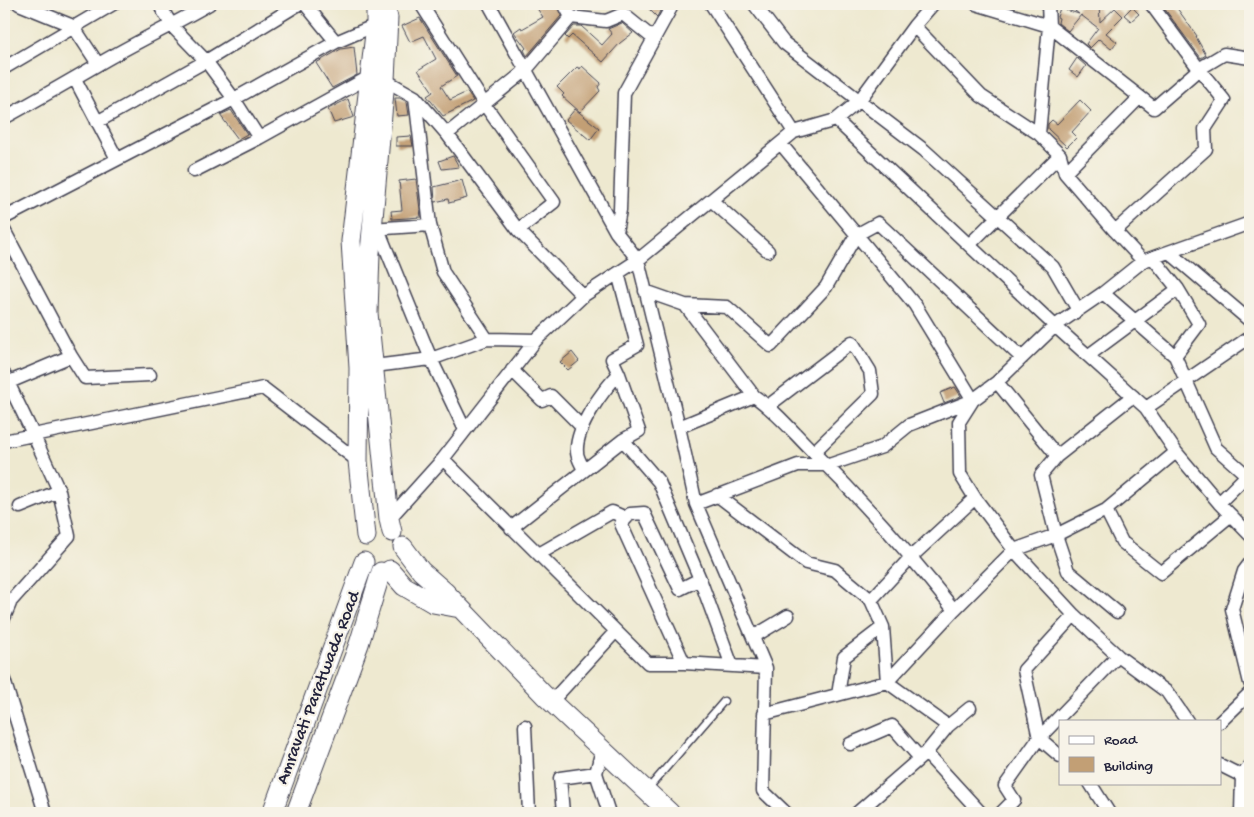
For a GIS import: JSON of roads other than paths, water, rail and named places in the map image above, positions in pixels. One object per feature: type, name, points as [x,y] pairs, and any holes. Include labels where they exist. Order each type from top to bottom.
[{"type":"main road","points":[[366,536],[358,461],[375,229],[376,4]]},
{"type":"main road","points":[[378,568],[398,565],[402,557],[395,533],[366,367],[350,240],[389,4]]},
{"type":"main road","points":[[460,608],[433,603],[378,568],[361,554],[362,544],[366,536],[374,531],[384,529],[395,533],[421,571],[446,593],[551,702],[670,813]]},
{"type":"main road","name":"Amravati Paratwada Road","points":[[272,813],[378,568]]},
{"type":"main road","name":"Amravati Paratwada Road","points":[[296,813],[359,644],[378,568]]},
{"type":"street","points":[[19,4],[73,26],[98,64]]},
{"type":"street","points":[[4,68],[113,4]]},
{"type":"street","points":[[159,4],[172,26],[206,61],[234,99],[259,138]]},
{"type":"street","points":[[4,118],[75,79],[98,64],[172,26],[209,4]]},
{"type":"street","points":[[97,122],[206,61],[299,4]]},
{"type":"street","points":[[305,4],[336,42]]},
{"type":"street","points":[[421,4],[485,105],[554,202],[518,230]]},
{"type":"street","points":[[489,4],[616,232],[638,260],[696,504],[766,668],[763,791],[786,813]]},
{"type":"street","points":[[564,4],[571,17]]},
{"type":"street","points":[[616,232],[620,210],[624,93],[673,4]]},
{"type":"street","points":[[711,4],[794,132]]},
{"type":"street","points":[[754,4],[784,43],[924,150],[1054,267],[1078,310]]},
{"type":"street","points":[[395,533],[443,459],[536,340],[583,296],[638,260],[782,144],[794,132],[836,120],[860,101],[914,26],[933,4]]},
{"type":"street","points":[[976,4],[1049,26],[1154,108],[1199,68],[1224,54],[1250,58]]},
{"type":"street","points":[[1039,134],[1049,26],[1048,4]]},
{"type":"street","points":[[1115,231],[1206,149],[1205,130],[1224,100],[1151,4]]},
{"type":"street","points":[[571,17],[606,21],[623,14],[654,39]]},
{"type":"street","points":[[447,134],[525,71],[571,17]]},
{"type":"street","points":[[4,218],[234,99],[336,42],[376,25]]},
{"type":"street","points":[[914,26],[980,96],[1039,134],[1060,156],[1065,173],[1115,231],[1148,259],[1178,289],[1199,324],[1175,356]]},
{"type":"street","points":[[194,171],[377,78],[416,97],[447,134],[518,230],[583,296]]},
{"type":"street","points":[[75,79],[117,159]]},
{"type":"street","points":[[416,97],[430,225],[443,272],[487,338]]},
{"type":"street","points":[[1065,173],[1140,97]]},
{"type":"street","points":[[836,120],[1055,326],[1146,408],[1176,452],[1219,503],[1250,535]]},
{"type":"street","points":[[782,144],[915,305],[973,400]]},
{"type":"street","points":[[969,245],[1060,156]]},
{"type":"street","points":[[711,200],[768,251]]},
{"type":"street","points":[[645,291],[685,305],[727,307],[771,346],[826,288],[856,235],[878,223],[1022,358]]},
{"type":"street","points":[[696,504],[798,465],[828,465],[882,447],[909,425],[973,400],[997,382],[1055,326],[1148,259],[1250,223]]},
{"type":"street","points":[[430,225],[375,229],[431,360],[465,430]]},
{"type":"street","points":[[4,230],[71,356],[85,378],[150,375]]},
{"type":"street","points":[[1169,252],[1250,321]]},
{"type":"street","points":[[511,528],[584,470],[639,431],[612,359],[637,345],[618,272]]},
{"type":"street","points":[[1090,356],[1178,289]]},
{"type":"street","points":[[1103,293],[1175,356],[1216,448],[1249,477],[1219,503]]},
{"type":"street","points":[[685,305],[754,396],[768,406],[828,465],[911,557],[954,610]]},
{"type":"street","points":[[1146,408],[1250,337]]},
{"type":"street","points":[[366,367],[431,360],[487,338],[536,340]]},
{"type":"street","points":[[768,406],[852,342],[870,371],[873,394],[814,452]]},
{"type":"street","points":[[4,618],[11,601],[69,536],[58,491],[6,378],[71,356]]},
{"type":"street","points":[[512,370],[542,400],[551,396],[582,426]]},
{"type":"street","points":[[584,470],[577,452],[582,426],[607,386],[619,374]]},
{"type":"street","points":[[997,382],[1057,456]]},
{"type":"street","points":[[4,441],[263,388],[358,461]]},
{"type":"street","points":[[679,427],[754,396]]},
{"type":"street","points":[[1117,612],[1068,571],[1056,535],[1041,475],[1057,456],[1133,396]]},
{"type":"street","points":[[973,400],[959,422],[960,474],[975,498],[1014,550],[1074,615],[1118,656],[1167,692],[1186,720]]},
{"type":"street","points":[[624,440],[659,482],[700,579],[732,666]]},
{"type":"street","points":[[764,714],[887,682],[954,610],[1014,550],[1056,535],[1106,510],[1176,452]]},
{"type":"street","points":[[443,459],[648,663],[684,663],[766,668]]},
{"type":"street","points":[[20,507],[58,491]]},
{"type":"street","points":[[717,496],[806,563],[835,570],[871,600],[883,627],[887,682]]},
{"type":"street","points":[[871,600],[911,557],[975,498]]},
{"type":"street","points":[[1106,510],[1122,542],[1161,573],[1231,515]]},
{"type":"street","points":[[539,554],[612,512],[626,518]]},
{"type":"street","points":[[684,663],[621,524],[630,514],[644,513],[680,589],[700,579]]},
{"type":"street","points":[[1250,563],[1244,571],[1232,609],[1250,683]]},
{"type":"street","points":[[1059,755],[1039,738],[1024,670],[1074,615]]},
{"type":"street","points":[[753,637],[788,616]]},
{"type":"street","points":[[838,695],[844,656],[883,627]]},
{"type":"street","points":[[551,702],[616,631]]},
{"type":"street","points":[[1002,813],[1014,800],[1005,786],[1039,738],[1118,656]]},
{"type":"street","points":[[4,680],[44,813]]},
{"type":"street","points":[[887,682],[948,726]]},
{"type":"street","points":[[1222,720],[1250,693]]},
{"type":"street","points":[[857,813],[923,756],[948,726],[970,708]]},
{"type":"street","points":[[525,726],[529,813]]},
{"type":"street","points":[[850,744],[892,726],[981,813]]},
{"type":"street","points":[[602,750],[596,773],[609,813]]},
{"type":"street","points":[[1222,766],[1248,774],[1241,813]]},
{"type":"street","points":[[563,813],[560,778],[596,773]]},
{"type":"street","points":[[1091,784],[1109,813]]},
{"type":"lane","points":[[646,791],[724,701]]}]
